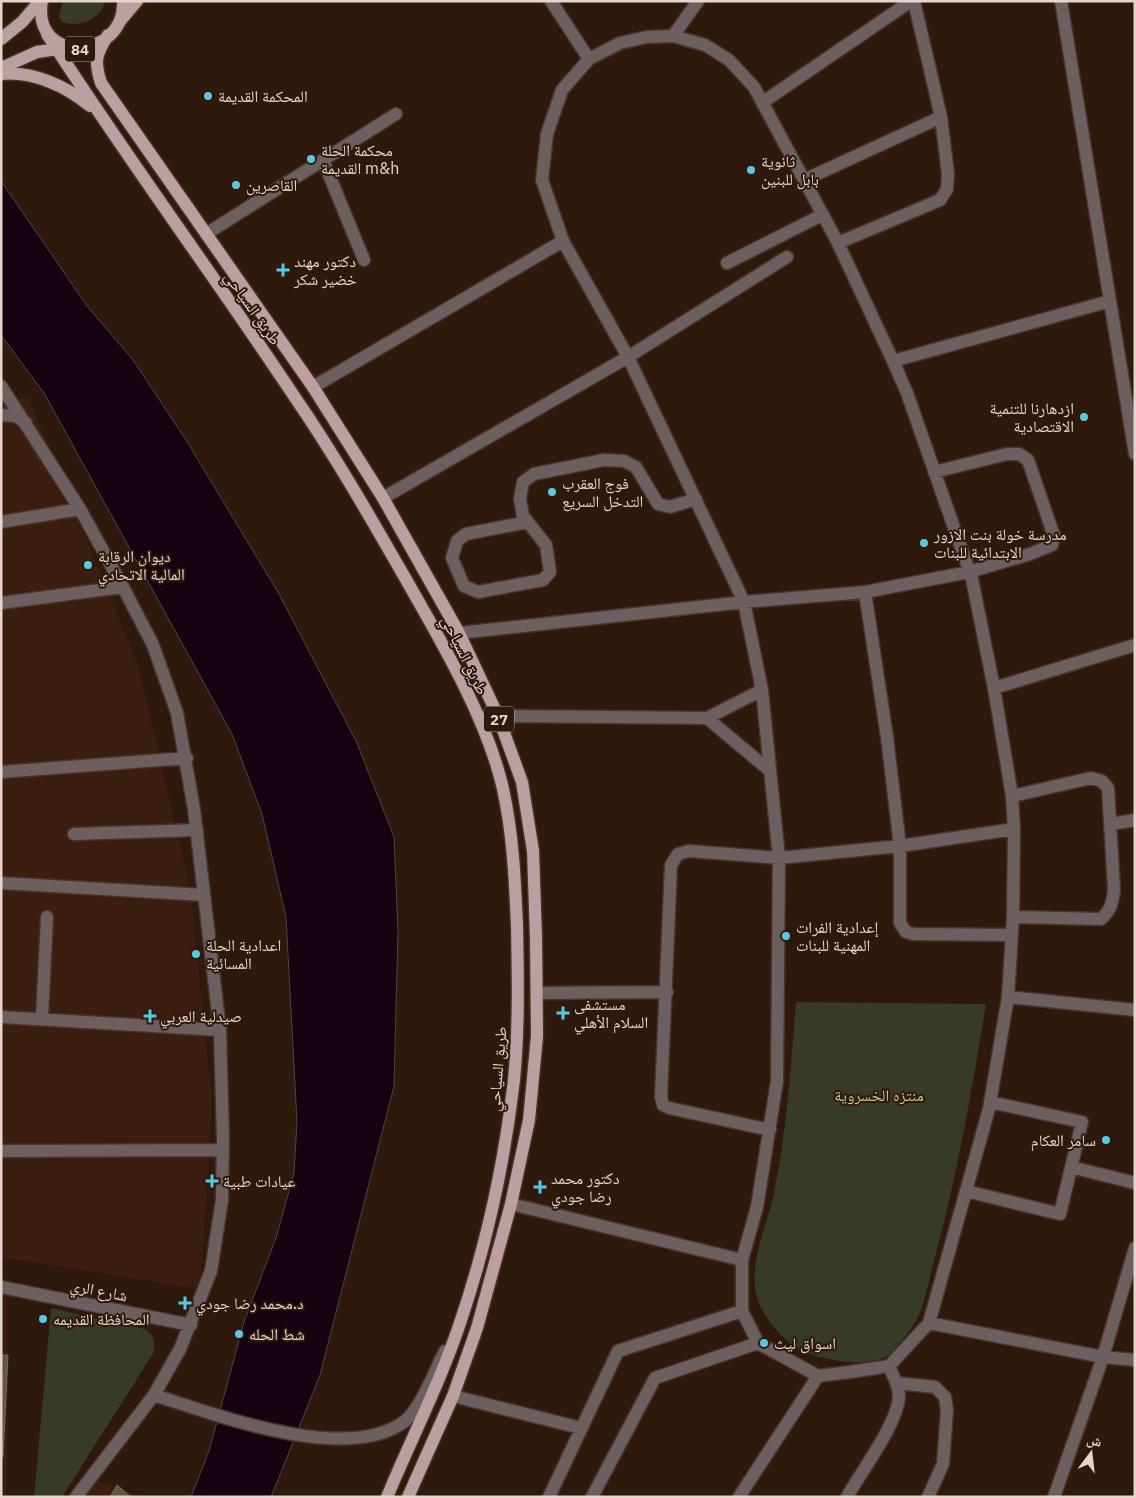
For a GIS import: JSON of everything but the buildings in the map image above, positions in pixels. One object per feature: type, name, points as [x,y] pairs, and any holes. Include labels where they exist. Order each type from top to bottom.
[{"type":"main road","points":[[120,22],[123,1]]},
{"type":"main road","name":"84","points":[[1,68],[37,52],[57,48],[94,46],[108,35],[137,1]]},
{"type":"main road","points":[[1,39],[37,3]]},
{"type":"main road","name":"84","points":[[45,28],[57,42],[77,48]]},
{"type":"main road","name":"طريق السياحي","points":[[45,28],[103,119],[296,398],[381,536],[441,642],[472,707],[493,755],[505,802],[513,853],[518,993],[514,1076],[509,1117],[494,1192],[461,1320],[426,1408],[387,1497]]},
{"type":"main road","name":"طريق السياحي","points":[[108,35],[97,57],[96,67],[101,83],[313,388],[384,498],[459,633],[511,748],[525,798],[533,851],[537,993],[533,1087],[529,1120],[512,1204],[477,1328],[453,1396],[408,1497]]},
{"type":"main road","points":[[1,74],[15,72],[34,76],[61,87],[80,98],[103,119]]},
{"type":"main road","points":[[337,462],[345,464],[356,454]]},
{"type":"main road","points":[[381,536],[387,528],[399,526]]},
{"type":"main road","points":[[505,802],[519,804],[525,798]]},
{"type":"main road","points":[[510,828],[517,823],[530,826]]},
{"type":"street","points":[[551,1],[589,59]]},
{"type":"street","points":[[672,36],[698,1]]},
{"type":"street","points":[[763,102],[913,1],[941,117],[948,174],[947,189],[940,200],[838,243]]},
{"type":"street","points":[[1061,1],[1135,454]]},
{"type":"street","points":[[37,3],[45,28]]},
{"type":"street","points":[[672,36],[705,45],[729,60],[754,87],[838,243],[893,361],[970,572],[994,688],[1012,796],[1014,829],[1013,917],[1008,998],[990,1102],[929,1323],[889,1366],[818,1376],[758,1344],[742,1310],[742,1260],[758,1208],[777,1081],[779,858],[762,690],[744,602],[628,357],[563,241],[542,180],[546,134],[562,90],[589,59],[620,44],[647,37],[672,36]]},
{"type":"street","points":[[206,234],[396,114]]},
{"type":"street","points":[[804,180],[941,117]]},
{"type":"street","points":[[323,160],[364,260]]},
{"type":"street","points":[[727,263],[822,214]]},
{"type":"street","points":[[313,388],[563,241]]},
{"type":"street","points":[[384,498],[628,357],[788,257]]},
{"type":"street","points":[[893,361],[1110,301]]},
{"type":"street","points":[[1,386],[28,424],[80,509],[123,587],[153,645],[177,712],[187,758],[220,1030],[223,1150],[222,1200],[211,1271],[191,1325],[154,1395],[76,1497]]},
{"type":"street","points":[[1,416],[16,416],[28,424]]},
{"type":"street","points":[[459,633],[744,602],[865,592],[970,572],[1030,554],[1052,545],[1054,542],[1054,536],[1028,460],[1019,454],[1007,454],[934,472]]},
{"type":"street","points":[[528,522],[466,534],[457,541],[452,558],[464,586],[478,592],[543,580],[550,572],[546,545],[528,522],[523,516],[520,499],[524,482],[534,474],[604,460],[624,461],[636,467],[658,504],[670,507],[696,499]]},
{"type":"street","points":[[1,522],[80,509]]},
{"type":"street","points":[[1,603],[123,587]]},
{"type":"street","points":[[865,592],[887,737],[900,846],[900,923],[906,932],[913,934],[1012,935]]},
{"type":"street","points":[[994,688],[1135,645]]},
{"type":"street","points":[[498,716],[707,718],[762,690]]},
{"type":"street","points":[[707,718],[769,770]]},
{"type":"street","points":[[1,772],[187,758]]},
{"type":"street","points":[[1012,796],[1091,778],[1102,781],[1108,788],[1114,889],[1113,903],[1108,913],[1101,919],[1013,917]]},
{"type":"street","points":[[1111,824],[1135,820]]},
{"type":"street","points":[[770,1130],[669,1108],[663,1105],[661,1097],[671,865],[678,854],[689,851],[779,858],[900,846],[1014,829]]},
{"type":"street","points":[[74,834],[196,830]]},
{"type":"street","points":[[1,883],[204,895]]},
{"type":"street","points":[[42,1018],[47,917]]},
{"type":"street","points":[[537,993],[667,992]]},
{"type":"street","points":[[1008,998],[1135,1010]]},
{"type":"street","points":[[1,1017],[220,1030]]},
{"type":"street","points":[[966,1191],[1060,1214],[1082,1122],[990,1102]]},
{"type":"street","points":[[1,1151],[223,1150]]},
{"type":"street","points":[[1071,1167],[1135,1183]]},
{"type":"street","points":[[512,1204],[742,1260]]},
{"type":"street","points":[[1054,1497],[1103,1357],[1135,1248]]},
{"type":"street","name":"شارع الري","points":[[1,1288],[191,1325]]},
{"type":"street","points":[[549,1497],[618,1351],[742,1310]]},
{"type":"street","points":[[154,1395],[211,1413],[310,1438],[333,1440],[372,1436],[390,1430],[407,1420],[417,1405],[461,1320]]},
{"type":"street","points":[[929,1323],[1103,1357],[1135,1360]]},
{"type":"street","points":[[592,1497],[655,1378],[758,1344]]},
{"type":"street","points":[[847,1497],[894,1419],[899,1396],[897,1383],[889,1366]]},
{"type":"street","points":[[739,1497],[818,1376]]},
{"type":"street","points":[[897,1383],[935,1387],[945,1397],[947,1410],[943,1464],[928,1497]]},
{"type":"street","points":[[453,1396],[582,1428]]},
{"type":"shaded area","points":[[1,181],[87,306],[133,360],[186,440],[279,594],[357,743],[394,837],[398,931],[394,1086],[320,1375],[271,1497],[191,1497],[209,1451],[244,1322],[276,1238],[294,1173],[297,1122],[286,917],[262,814],[232,734],[44,393],[1,335]]},
{"type":"shaded area","points":[[28,397],[138,665],[190,888],[212,1103],[200,1289],[1,1257],[1,404]]},
{"type":"shaded area","points":[[1,1280],[8,1282],[7,1497],[1,1497]]},
{"type":"shaded area","points":[[92,1479],[143,1497],[83,1497]]},
{"type":"green space","points":[[63,1],[105,1],[103,8],[94,18],[82,23],[69,24],[62,22],[59,16]]},
{"type":"green space","name":"منتزه الخسروية","points":[[796,1002],[986,1004],[957,1166],[922,1308],[914,1325],[893,1351],[884,1357],[872,1361],[858,1362],[827,1359],[800,1350],[791,1344],[770,1322],[761,1308],[756,1294],[755,1267],[757,1254],[772,1201],[783,1142]]},
{"type":"green space","points":[[51,1308],[145,1329],[153,1339],[154,1352],[62,1497],[34,1497]]},
{"type":"place","name":"المحكمة القديمة","points":[[208,96]]},
{"type":"place","name":"محكمة الحلة القديمة m&h","points":[[311,159]]},
{"type":"place","name":"ثانوية بابل للبنين","points":[[751,170]]},
{"type":"place","name":"القاصرين","points":[[236,185]]},
{"type":"place","name":"دكتور مهند خضير شكر","points":[[283,270]]},
{"type":"place","name":"ازدهارنا للتنمية الاقتصادية","points":[[1084,417]]},
{"type":"place","name":"فوج العقرب التدخل السريع","points":[[552,492]]},
{"type":"place","name":"مدرسة خولة بنت الازور الابتدائية للبنات","points":[[924,543]]},
{"type":"place","name":"ديوان الرقابة المالية الاتحادي","points":[[88,565]]},
{"type":"place","name":"إعدادية الفرات المهنية للبنات","points":[[786,936]]},
{"type":"place","name":"اعدادية الحلة المسائية","points":[[196,954]]},
{"type":"place","name":"مستشفى السلام الأهلي","points":[[563,1013]]},
{"type":"place","name":"صيدلية العربي","points":[[150,1016]]},
{"type":"place","name":"سامر العكام","points":[[1106,1140]]},
{"type":"place","name":"عيادات طبية","points":[[212,1181]]},
{"type":"place","name":"دكتور محمد رضا جودي","points":[[540,1187]]},
{"type":"place","name":"د.محمد رضا جودي","points":[[185,1303]]},
{"type":"place","name":"المحافظة القديمه","points":[[43,1319]]},
{"type":"place","name":"شط الحله","points":[[239,1334]]},
{"type":"place","name":"اسواق ليث","points":[[764,1343]]}]
